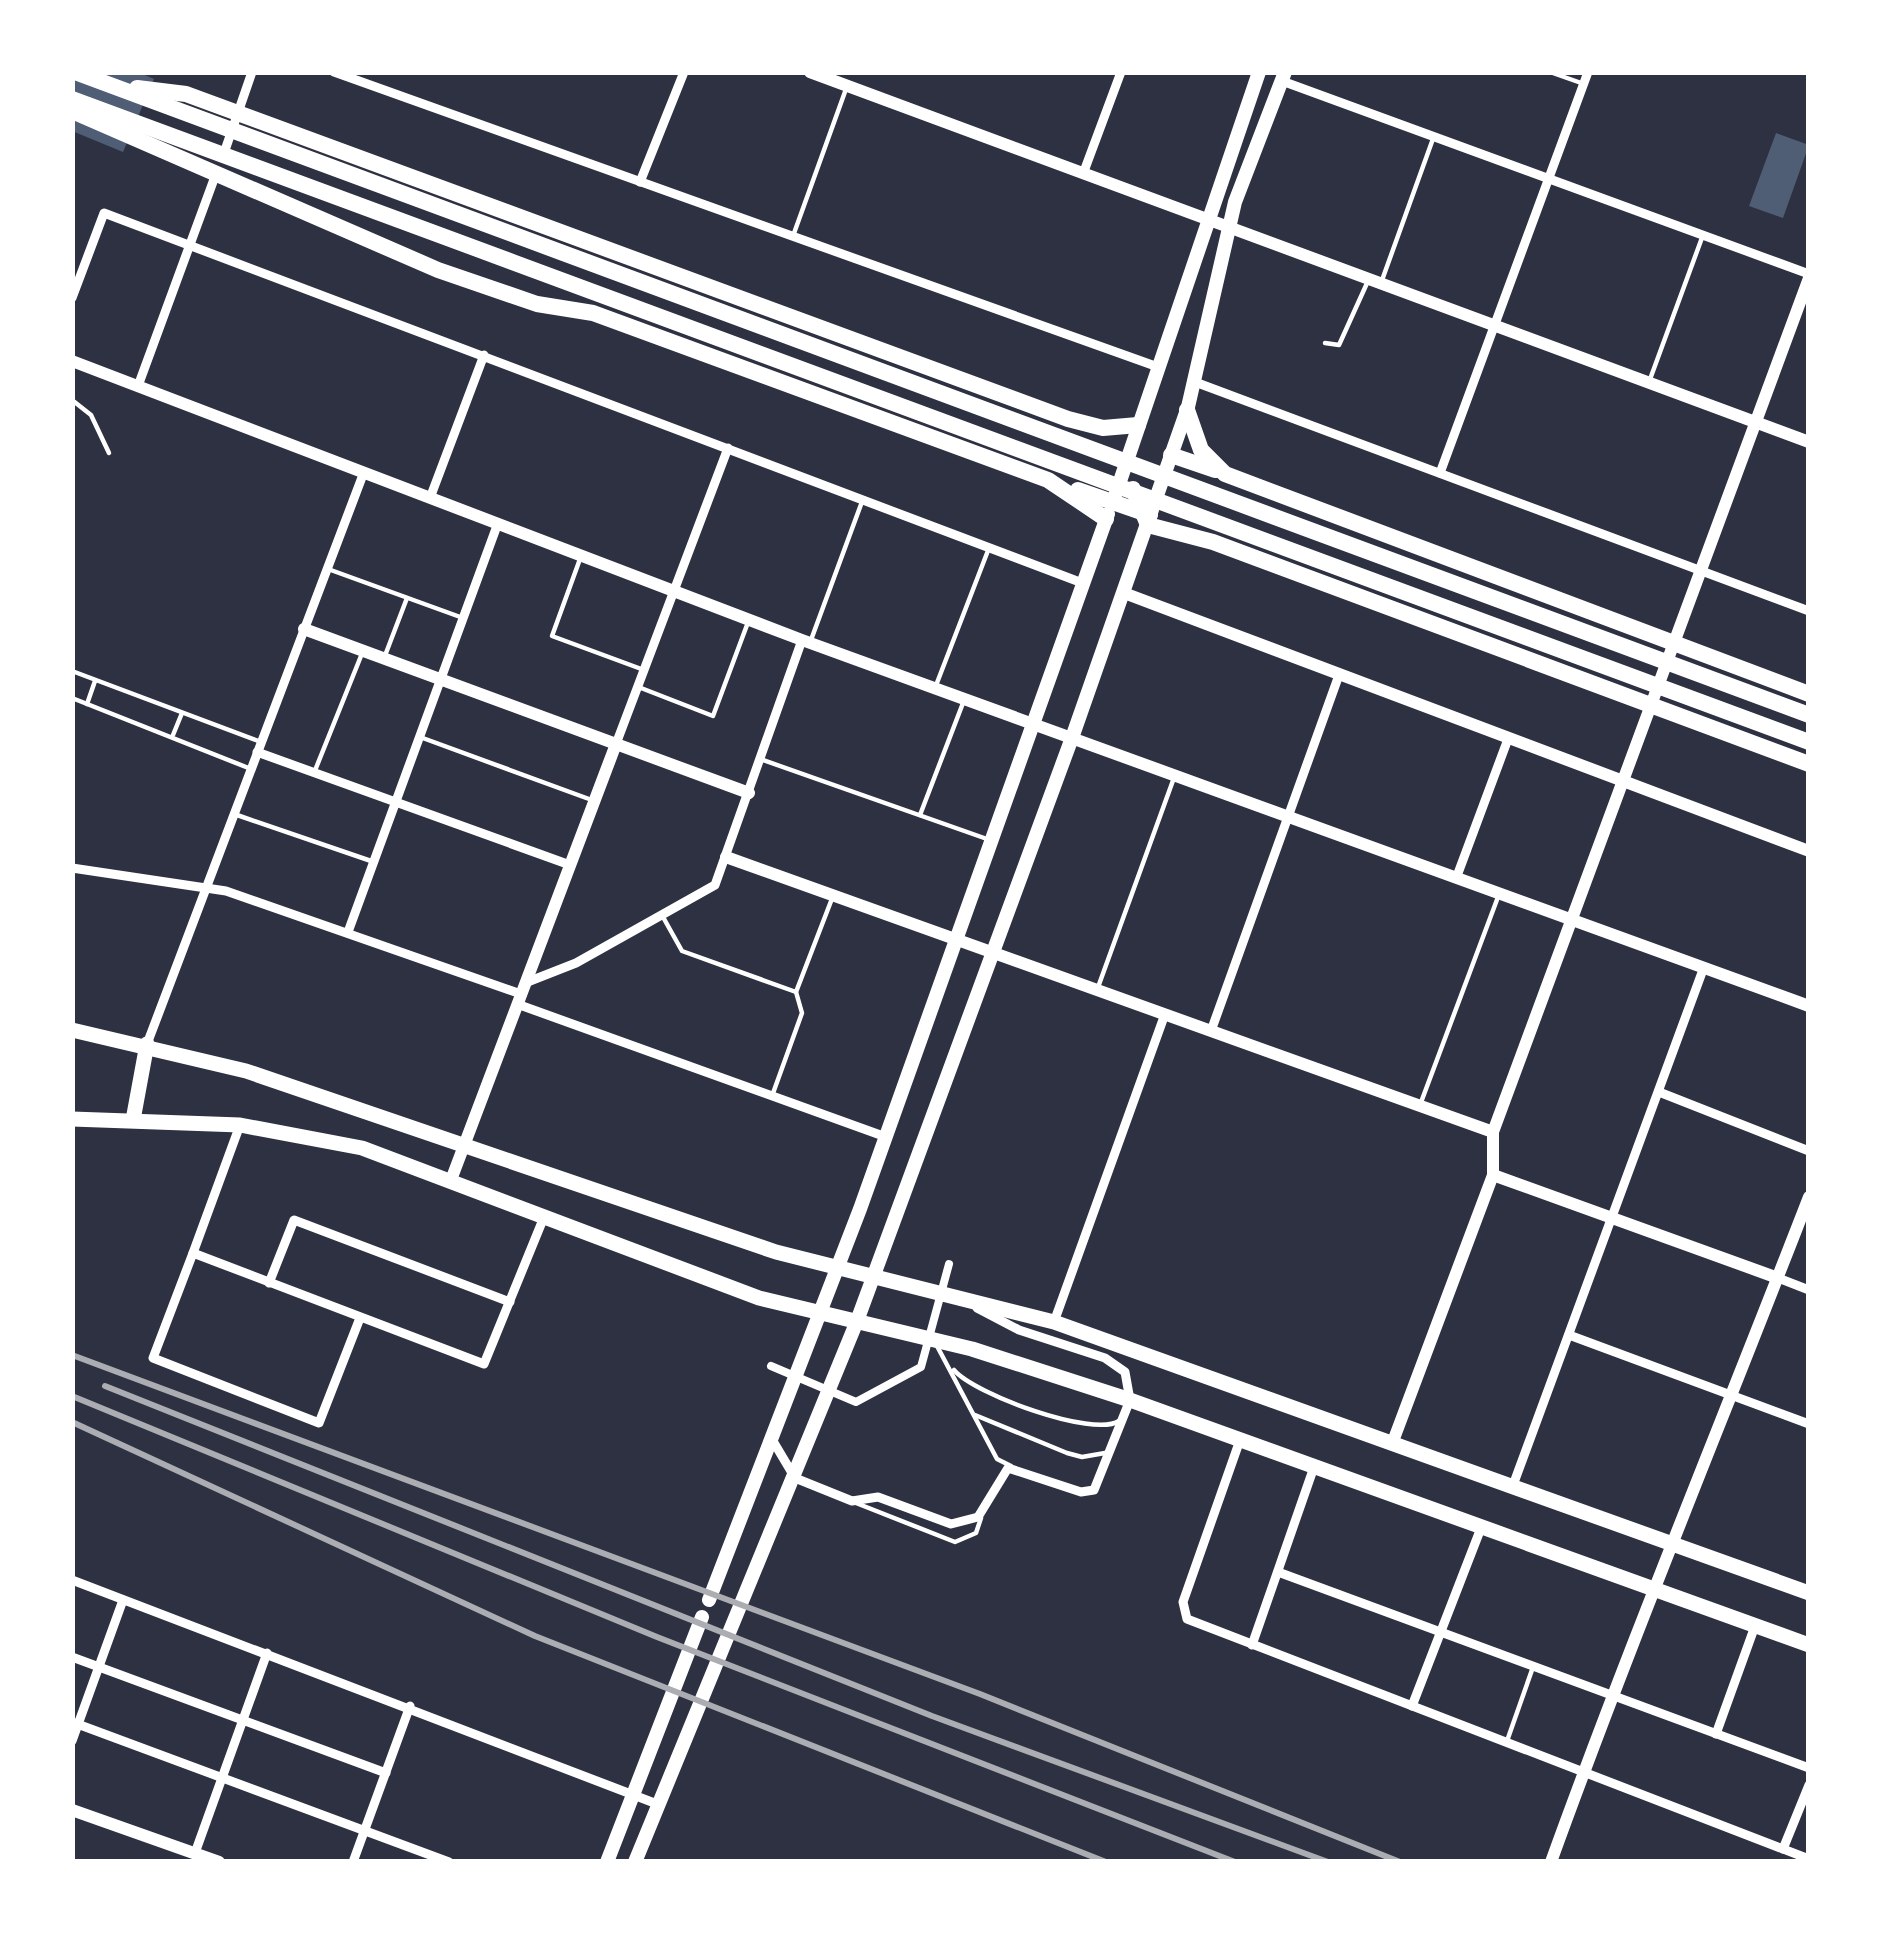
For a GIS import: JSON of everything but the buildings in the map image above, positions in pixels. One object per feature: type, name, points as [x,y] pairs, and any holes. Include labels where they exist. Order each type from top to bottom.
[{"type":"highway","points":[[75,72],[1809,715]]},
{"type":"highway","points":[[106,84],[186,94],[1068,419],[1103,428],[1138,425]]},
{"type":"highway","points":[[72,99],[1809,742]]},
{"type":"highway","points":[[72,111],[459,278],[537,304],[593,314],[1048,480],[1109,511],[1148,518],[1809,764]]},
{"type":"highway","points":[[855,339],[997,421],[1084,452],[1122,473],[1148,518]]},
{"type":"highway","points":[[1187,410],[1201,450],[1225,473]]},
{"type":"highway","points":[[1171,455],[1809,694]]},
{"type":"highway","points":[[72,1030],[147,1044],[465,1143],[747,1242],[1054,1322],[1809,1593]]},
{"type":"highway","points":[[134,1120],[147,1044]]},
{"type":"highway","points":[[72,1119],[240,1125],[362,1148],[759,1298],[972,1349],[1130,1400],[1809,1645]]},
{"type":"main road","points":[[709,1600],[821,1314],[995,842],[1258,72]]},
{"type":"main road","points":[[635,1862],[842,1360],[1073,735],[1187,410],[1227,231],[1283,76]]},
{"type":"main road","points":[[607,1862],[702,1617]]},
{"type":"street","points":[[138,386],[252,72]]},
{"type":"street","points":[[334,72],[1158,367]]},
{"type":"street","points":[[640,182],[684,72]]},
{"type":"street","points":[[810,72],[1227,231],[1809,442]]},
{"type":"street","points":[[1082,176],[1121,72]]},
{"type":"street","points":[[1283,76],[1809,276],[1493,1132],[1493,1175],[1392,1444]]},
{"type":"street","points":[[1440,473],[1586,78]]},
{"type":"street","points":[[72,298],[104,213],[1085,584]]},
{"type":"street","points":[[430,498],[484,356]]},
{"type":"street","points":[[72,361],[964,700],[1038,722],[1809,1006]]},
{"type":"street","points":[[1195,382],[1809,611]]},
{"type":"street","points":[[451,1180],[728,448]]},
{"type":"street","points":[[147,1044],[364,472]]},
{"type":"street","points":[[348,932],[498,524]]},
{"type":"street","points":[[1124,593],[1809,851]]},
{"type":"street","points":[[304,629],[748,793]]},
{"type":"street","points":[[521,994],[715,885],[806,641]]},
{"type":"street","points":[[1211,1031],[1339,675]]},
{"type":"street","points":[[1457,876],[1508,739]]},
{"type":"street","points":[[259,747],[314,773],[570,865]]},
{"type":"street","points":[[726,857],[1493,1132]]},
{"type":"street","points":[[72,868],[208,887],[348,932],[521,994],[886,1137]]},
{"type":"street","points":[[1512,1488],[1704,967]]},
{"type":"street","points":[[1054,1322],[1165,1014]]},
{"type":"street","points":[[1659,1092],[1809,1150]]},
{"type":"street","points":[[240,1125],[153,1358],[319,1423],[360,1318]]},
{"type":"street","points":[[1493,1175],[1809,1290]]},
{"type":"street","points":[[1551,1862],[1652,1588],[1809,1197]]},
{"type":"street","points":[[193,1253],[484,1364],[544,1216]]},
{"type":"street","points":[[269,1283],[294,1220],[511,1302]]},
{"type":"street","points":[[771,1366],[856,1402],[921,1367],[949,1264]]},
{"type":"street","points":[[772,1441],[795,1478],[851,1501],[878,1497],[960,1524],[973,1522],[986,1508],[1002,1472],[1017,1468],[1088,1493],[1097,1486],[1130,1400],[1129,1382],[1119,1365],[1018,1330],[946,1291]]},
{"type":"street","points":[[1568,1335],[1809,1424]]},
{"type":"street","points":[[1240,1440],[1183,1602],[1187,1619],[1809,1859]]},
{"type":"street","points":[[1252,1645],[1314,1467]]},
{"type":"street","points":[[1412,1706],[1481,1528]]},
{"type":"street","points":[[1278,1572],[1809,1768]]},
{"type":"street","points":[[72,1580],[657,1804]]},
{"type":"street","points":[[72,1741],[123,1600]]},
{"type":"street","points":[[1716,1734],[1755,1626]]},
{"type":"street","points":[[195,1853],[267,1653]]},
{"type":"street","points":[[72,1657],[386,1773]]},
{"type":"street","points":[[353,1862],[410,1706]]},
{"type":"street","points":[[75,1723],[449,1862]]},
{"type":"street","points":[[1783,1849],[1809,1785]]},
{"type":"street","points":[[72,1810],[219,1862]]},
{"type":"lane","points":[[1550,72],[1586,78]]},
{"type":"lane","points":[[793,236],[848,86]]},
{"type":"lane","points":[[1325,344],[1340,345],[1348,335],[1434,136]]},
{"type":"lane","points":[[1649,383],[1703,235]]},
{"type":"lane","points":[[72,400],[92,416],[109,453]]},
{"type":"lane","points":[[806,641],[863,499]]},
{"type":"lane","points":[[935,688],[989,547]]},
{"type":"lane","points":[[581,555],[552,636],[644,670]]},
{"type":"lane","points":[[327,569],[463,618]]},
{"type":"lane","points":[[384,659],[407,598]]},
{"type":"lane","points":[[638,687],[713,716],[749,620]]},
{"type":"lane","points":[[314,773],[363,651]]},
{"type":"lane","points":[[72,671],[259,747]]},
{"type":"lane","points":[[87,704],[96,680]]},
{"type":"lane","points":[[72,698],[251,769]]},
{"type":"lane","points":[[920,815],[964,700]]},
{"type":"lane","points":[[172,738],[182,713]]},
{"type":"lane","points":[[420,737],[595,801]]},
{"type":"lane","points":[[760,759],[995,842]]},
{"type":"lane","points":[[1097,990],[1176,772]]},
{"type":"lane","points":[[234,814],[374,862]]},
{"type":"lane","points":[[1420,1106],[1500,891]]},
{"type":"lane","points":[[772,1096],[802,1012],[796,992],[833,896]]},
{"type":"lane","points":[[663,916],[682,951],[796,992]]},
{"type":"lane","points":[[884,1327],[932,1342],[997,1459],[1017,1468]]},
{"type":"lane","points":[[948,1364],[970,1385],[1080,1425],[1107,1428],[1123,1417]]},
{"type":"lane","points":[[970,1409],[985,1422],[1082,1457],[1106,1452],[1113,1444]]},
{"type":"lane","points":[[851,1501],[955,1542],[976,1533],[986,1508]]},
{"type":"lane","points":[[1507,1742],[1533,1667]]},
{"type":"water","points":[[72,72],[138,72],[154,79],[123,152],[72,131]]},
{"type":"water","points":[[1776,133],[1809,145],[1783,218],[1749,206]]},
{"type":"railway","points":[[72,1355],[980,1694],[1400,1862]]},
{"type":"railway","points":[[105,1386],[932,1716],[1328,1862]]},
{"type":"railway","points":[[72,1396],[657,1637],[1235,1862]]},
{"type":"railway","points":[[72,1422],[535,1636],[1106,1862]]}]
